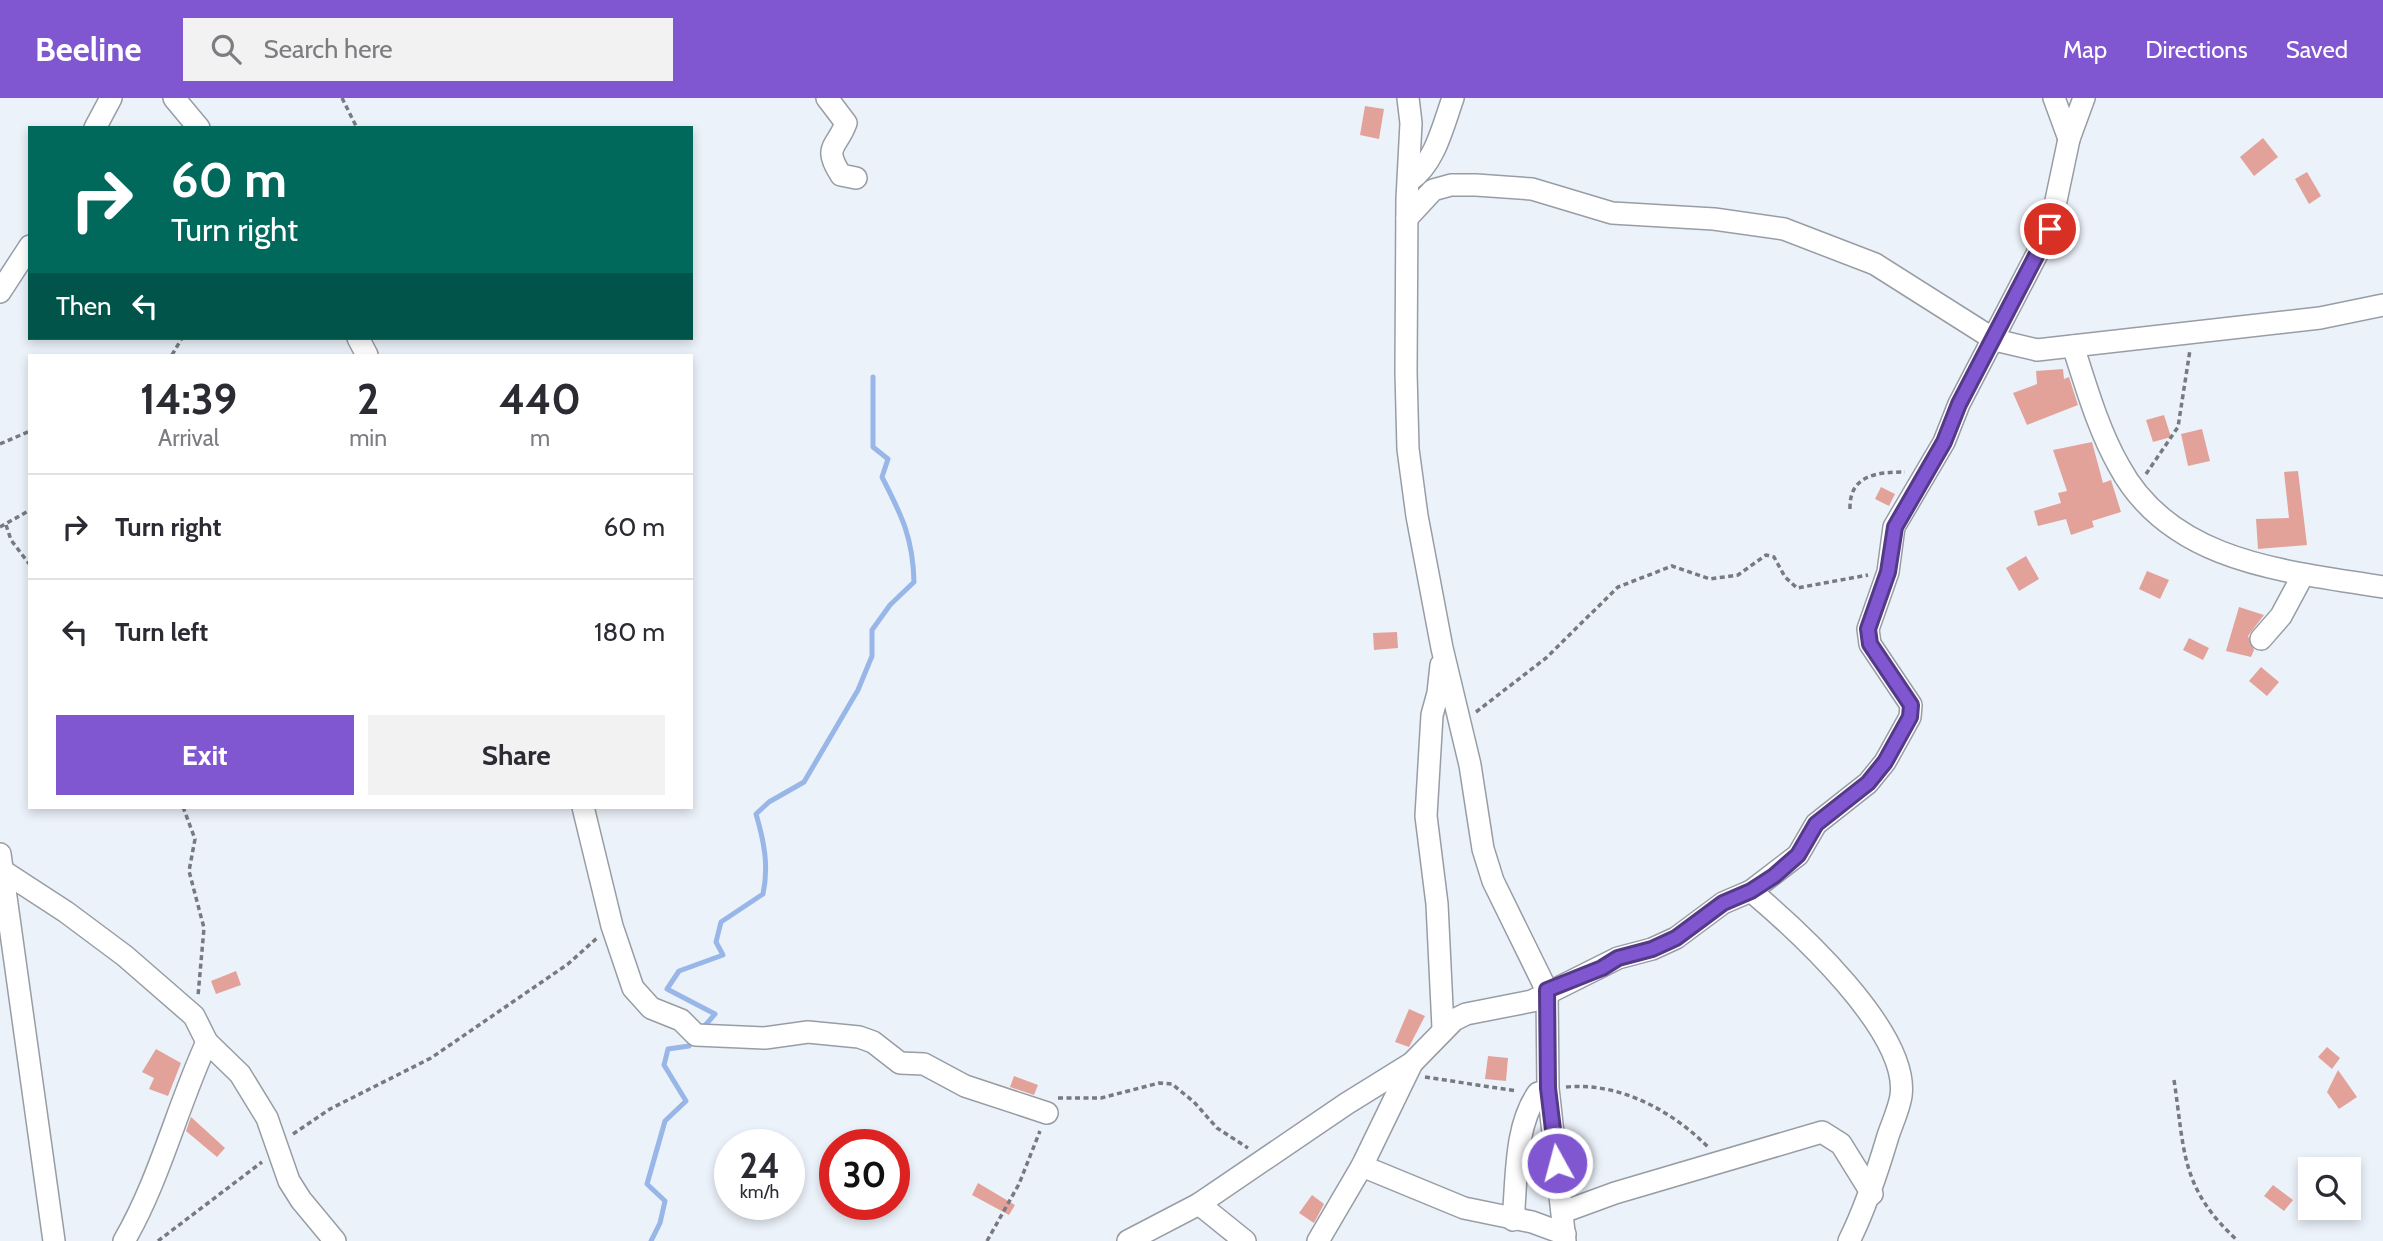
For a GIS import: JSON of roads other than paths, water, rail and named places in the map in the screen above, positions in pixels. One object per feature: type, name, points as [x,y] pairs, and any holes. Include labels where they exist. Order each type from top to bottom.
[{"type":"street","points":[[95,126],[111,98]]},
{"type":"street","points":[[174,98],[197,126]]},
{"type":"street","points":[[827,98],[846,123],[830,155],[841,175],[856,178]]},
{"type":"street","points":[[1408,98],[1408,449],[1417,516],[1483,849],[1493,881],[1547,990],[1543,1091],[1565,1238]]},
{"type":"street","points":[[1409,180],[1423,171],[1446,121],[1453,98]]},
{"type":"street","points":[[2054,98],[2069,139]]},
{"type":"street","points":[[1318,1241],[1363,1166],[1410,1069],[1443,1028],[1466,1014],[1532,1001],[1547,990],[1602,968],[1618,958],[1652,949],[1676,938],[1723,903],[1751,891],[1798,855],[1816,824],[1868,783],[1893,751],[1910,717],[1911,705],[1870,644],[1868,629],[1888,572],[1895,527],[1927,471],[1995,340],[2019,284],[2050,229],[2069,139],[2084,98]]},
{"type":"street","points":[[1407,218],[1433,190],[1451,185],[1476,185],[1532,189],[1612,213],[1714,219],[1784,229],[1875,264],[1995,340],[2037,349],[2194,334],[2320,318],[2383,305]]},
{"type":"street","points":[[0,292],[28,249]]},
{"type":"street","points":[[2073,346],[2110,449],[2120,468],[2143,500],[2173,529],[2203,544],[2261,566],[2383,587]]},
{"type":"street","points":[[2261,639],[2281,616],[2303,575]]},
{"type":"street","points":[[1442,648],[1438,692],[1432,715],[1426,817],[1437,904],[1443,1028]]},
{"type":"street","points":[[583,809],[612,926],[633,988],[651,1008],[681,1020],[696,1035],[765,1038],[808,1032],[859,1037],[873,1042],[900,1063],[924,1064],[987,1094],[1047,1113]]},
{"type":"street","points":[[1,863],[115,949],[194,1016],[207,1042],[240,1074],[267,1118],[289,1181],[335,1241]]},
{"type":"street","points":[[1,863],[54,1241]]},
{"type":"street","points":[[1751,891],[1783,918],[1853,988],[1894,1052],[1902,1094],[1872,1194],[1849,1241]]},
{"type":"street","points":[[124,1241],[143,1208],[183,1095],[207,1042]]},
{"type":"street","points":[[1128,1241],[1199,1204],[1346,1104],[1410,1069]]},
{"type":"street","points":[[1513,1220],[1528,1106],[1543,1091]]},
{"type":"street","points":[[1563,1212],[1615,1193],[1822,1132],[1841,1144],[1872,1194]]},
{"type":"street","points":[[1363,1166],[1464,1208],[1532,1222],[1565,1238]]},
{"type":"street","points":[[1199,1204],[1245,1241]]},
{"type":"waterway","points":[[702,1029],[715,1014],[667,989],[679,971],[723,955],[716,942],[721,922],[763,894],[765,854],[756,814],[769,802],[804,782],[858,690],[872,656],[872,630],[890,605],[914,582],[905,528],[882,477],[888,459],[873,447],[873,377]]},
{"type":"waterway","points":[[651,1241],[660,1223],[665,1201],[647,1184],[665,1121],[686,1101],[664,1065],[668,1049],[689,1046],[694,1039]]}]
